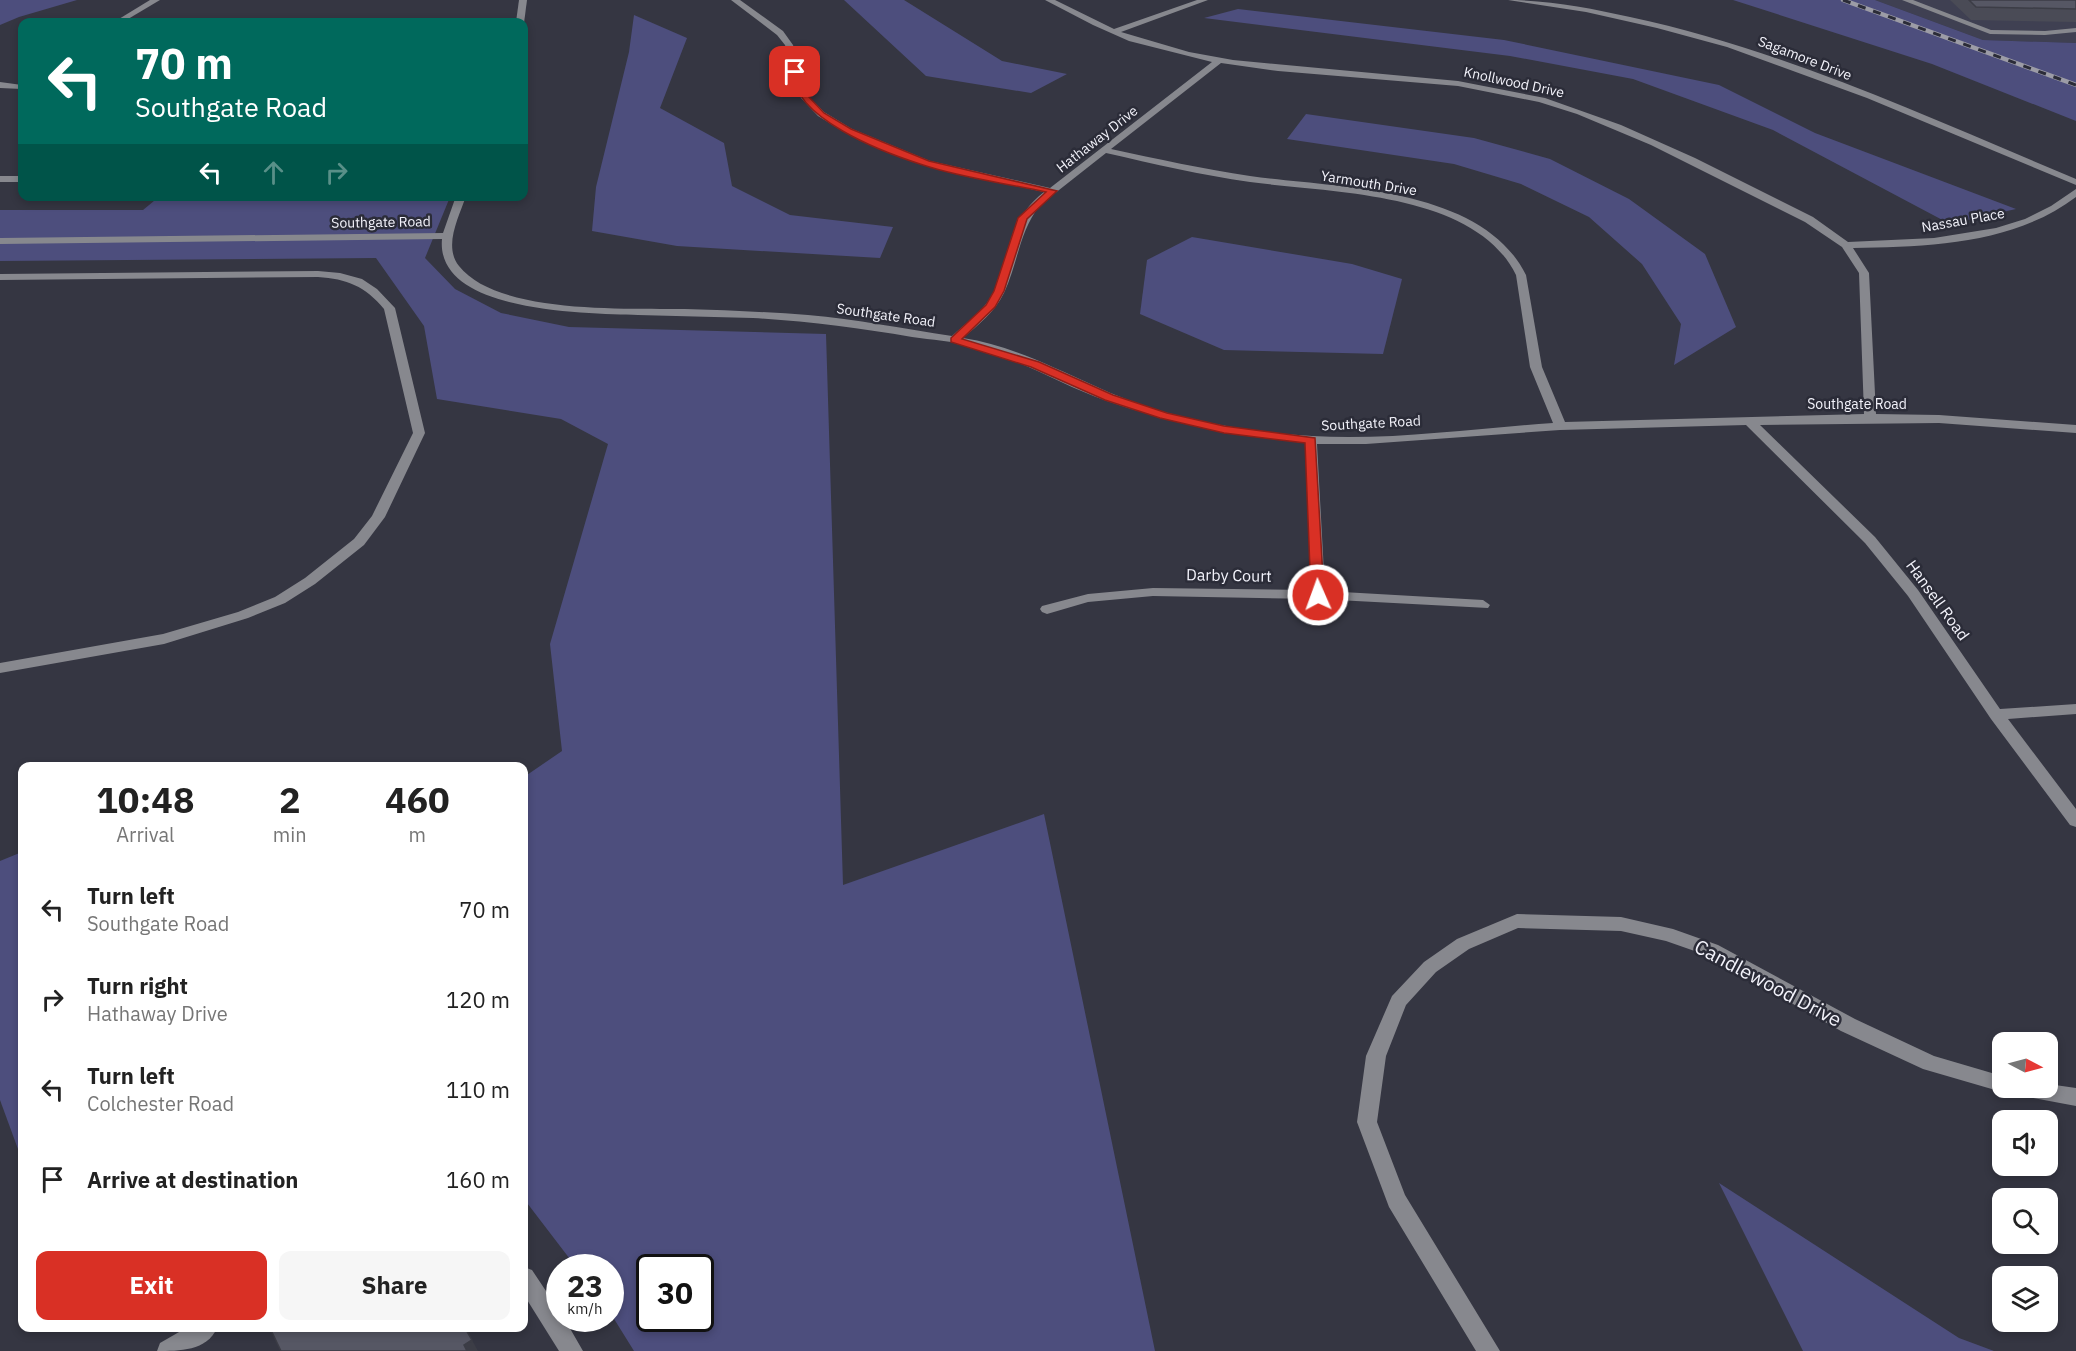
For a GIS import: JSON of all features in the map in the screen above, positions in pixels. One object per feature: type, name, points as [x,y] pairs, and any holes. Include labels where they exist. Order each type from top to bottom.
[{"type":"street","points":[[125,18],[156,0]]},
{"type":"street","points":[[521,18],[523,0]]},
{"type":"street","points":[[735,0],[780,33],[789,45],[806,98],[821,114],[849,131],[927,163],[1052,191]]},
{"type":"street","name":"Knollwood Drive","points":[[1049,0],[1113,32],[1171,51],[1218,61],[1287,70],[1454,84],[1549,101],[1612,124],[1789,209],[1826,230],[1845,245],[1861,264],[1866,282],[1870,418]]},
{"type":"street","points":[[1113,32],[1204,0]]},
{"type":"street","name":"Sagamore Drive","points":[[1512,0],[1603,13],[1726,43],[1802,70],[2076,182]]},
{"type":"street","points":[[1906,0],[1990,32],[2044,33],[2076,30]]},
{"type":"street","name":"Hathaway Drive","points":[[954,340],[990,307],[999,291],[1022,218],[1052,191],[1218,61]]},
{"type":"street","points":[[0,85],[18,87]]},
{"type":"street","name":"Yarmouth Drive","points":[[1105,150],[1208,172],[1395,198],[1437,210],[1479,230],[1501,246],[1521,273],[1534,358],[1560,426]]},
{"type":"street","points":[[0,179],[18,179]]},
{"type":"street","name":"Nassau Place","points":[[1845,245],[1908,243],[1977,234],[2032,219],[2054,209],[2076,192]]},
{"type":"street","points":[[447,236],[459,201]]},
{"type":"street","name":"Southgate Road","points":[[0,241],[447,236],[447,253],[455,269],[463,276],[496,295],[528,303],[567,308],[790,317],[954,340],[1035,364],[1109,398],[1164,416],[1224,429],[1311,440],[1366,440],[1560,426],[1870,418],[1939,419],[2076,429]]},
{"type":"street","points":[[0,277],[318,274],[345,276],[363,283],[377,293],[389,308],[419,433],[378,517],[359,542],[318,575],[280,600],[243,615],[164,639],[0,668]]},
{"type":"street","name":"Hansell Road","points":[[1748,420],[1870,540],[1913,593],[1996,715],[2076,821]]},
{"type":"street","points":[[1311,440],[1318,595]]},
{"type":"street","name":"Darby Court","points":[[1047,609],[1088,598],[1153,591],[1318,595],[1483,605]]},
{"type":"street","points":[[1996,715],[2076,709]]},
{"type":"street","name":"Candlewood Drive","points":[[1489,1351],[1396,1200],[1367,1122],[1376,1056],[1399,1001],[1430,967],[1463,944],[1517,921],[1621,924],[1667,934],[1712,950],[1848,1025],[1930,1063],[1992,1081]]},
{"type":"street","points":[[2058,1094],[2076,1097]]},
{"type":"street","points":[[528,1282],[572,1351]]},
{"type":"street","points":[[168,1351],[199,1332]]},
{"type":"shaded area","points":[[0,0],[77,0],[0,25]]},
{"type":"shaded area","points":[[844,0],[904,0],[1002,61],[1067,74],[1031,93],[926,76]]},
{"type":"shaded area","points":[[1733,0],[1875,0],[1983,40],[2076,43],[2076,121],[1932,64]]},
{"type":"shaded area","points":[[1875,0],[2076,0],[2076,43],[1983,40]]},
{"type":"shaded area","points":[[1238,9],[1504,40],[1719,85],[1815,133],[2016,209],[1950,224],[1773,130],[1633,79],[1510,56],[1204,18]]},
{"type":"shaded area","points":[[634,15],[687,38],[660,108],[724,143],[732,186],[790,215],[893,227],[880,258],[677,246],[592,231],[596,187],[629,52]]},
{"type":"shaded area","points":[[1306,114],[1474,138],[1550,159],[1629,199],[1705,254],[1736,327],[1674,365],[1681,324],[1642,264],[1589,217],[1521,184],[1454,164],[1287,139]]},
{"type":"shaded area","points":[[154,201],[448,201],[425,258],[455,289],[501,313],[569,327],[826,334],[843,885],[1044,814],[1155,1351],[634,1351],[622,1332],[624,1332],[624,1254],[566,1254],[528,1204],[528,774],[562,751],[550,644],[608,444],[561,419],[437,399],[424,326],[376,258],[0,261],[0,210],[143,210]]},
{"type":"shaded area","points":[[1192,237],[1352,264],[1402,279],[1383,354],[1224,350],[1140,314],[1147,260]]},
{"type":"shaded area","points":[[18,854],[18,1149],[0,1100],[0,861]]},
{"type":"shaded area","points":[[1719,1183],[1959,1338],[1994,1351],[1803,1351]]},
{"type":"building","points":[[1969,0],[2076,0],[2076,9],[1976,7]]},
{"type":"building","points":[[272,1332],[467,1332],[472,1340],[464,1345],[467,1351],[281,1351]]},
{"type":"railway","points":[[1843,0],[2076,85]]},
{"type":"route","points":[[795,72],[806,98],[821,114],[849,131],[927,163],[1052,191],[1022,218],[999,291],[990,307],[954,340],[1035,364],[1109,398],[1164,416],[1224,429],[1311,440],[1318,595]]}]
